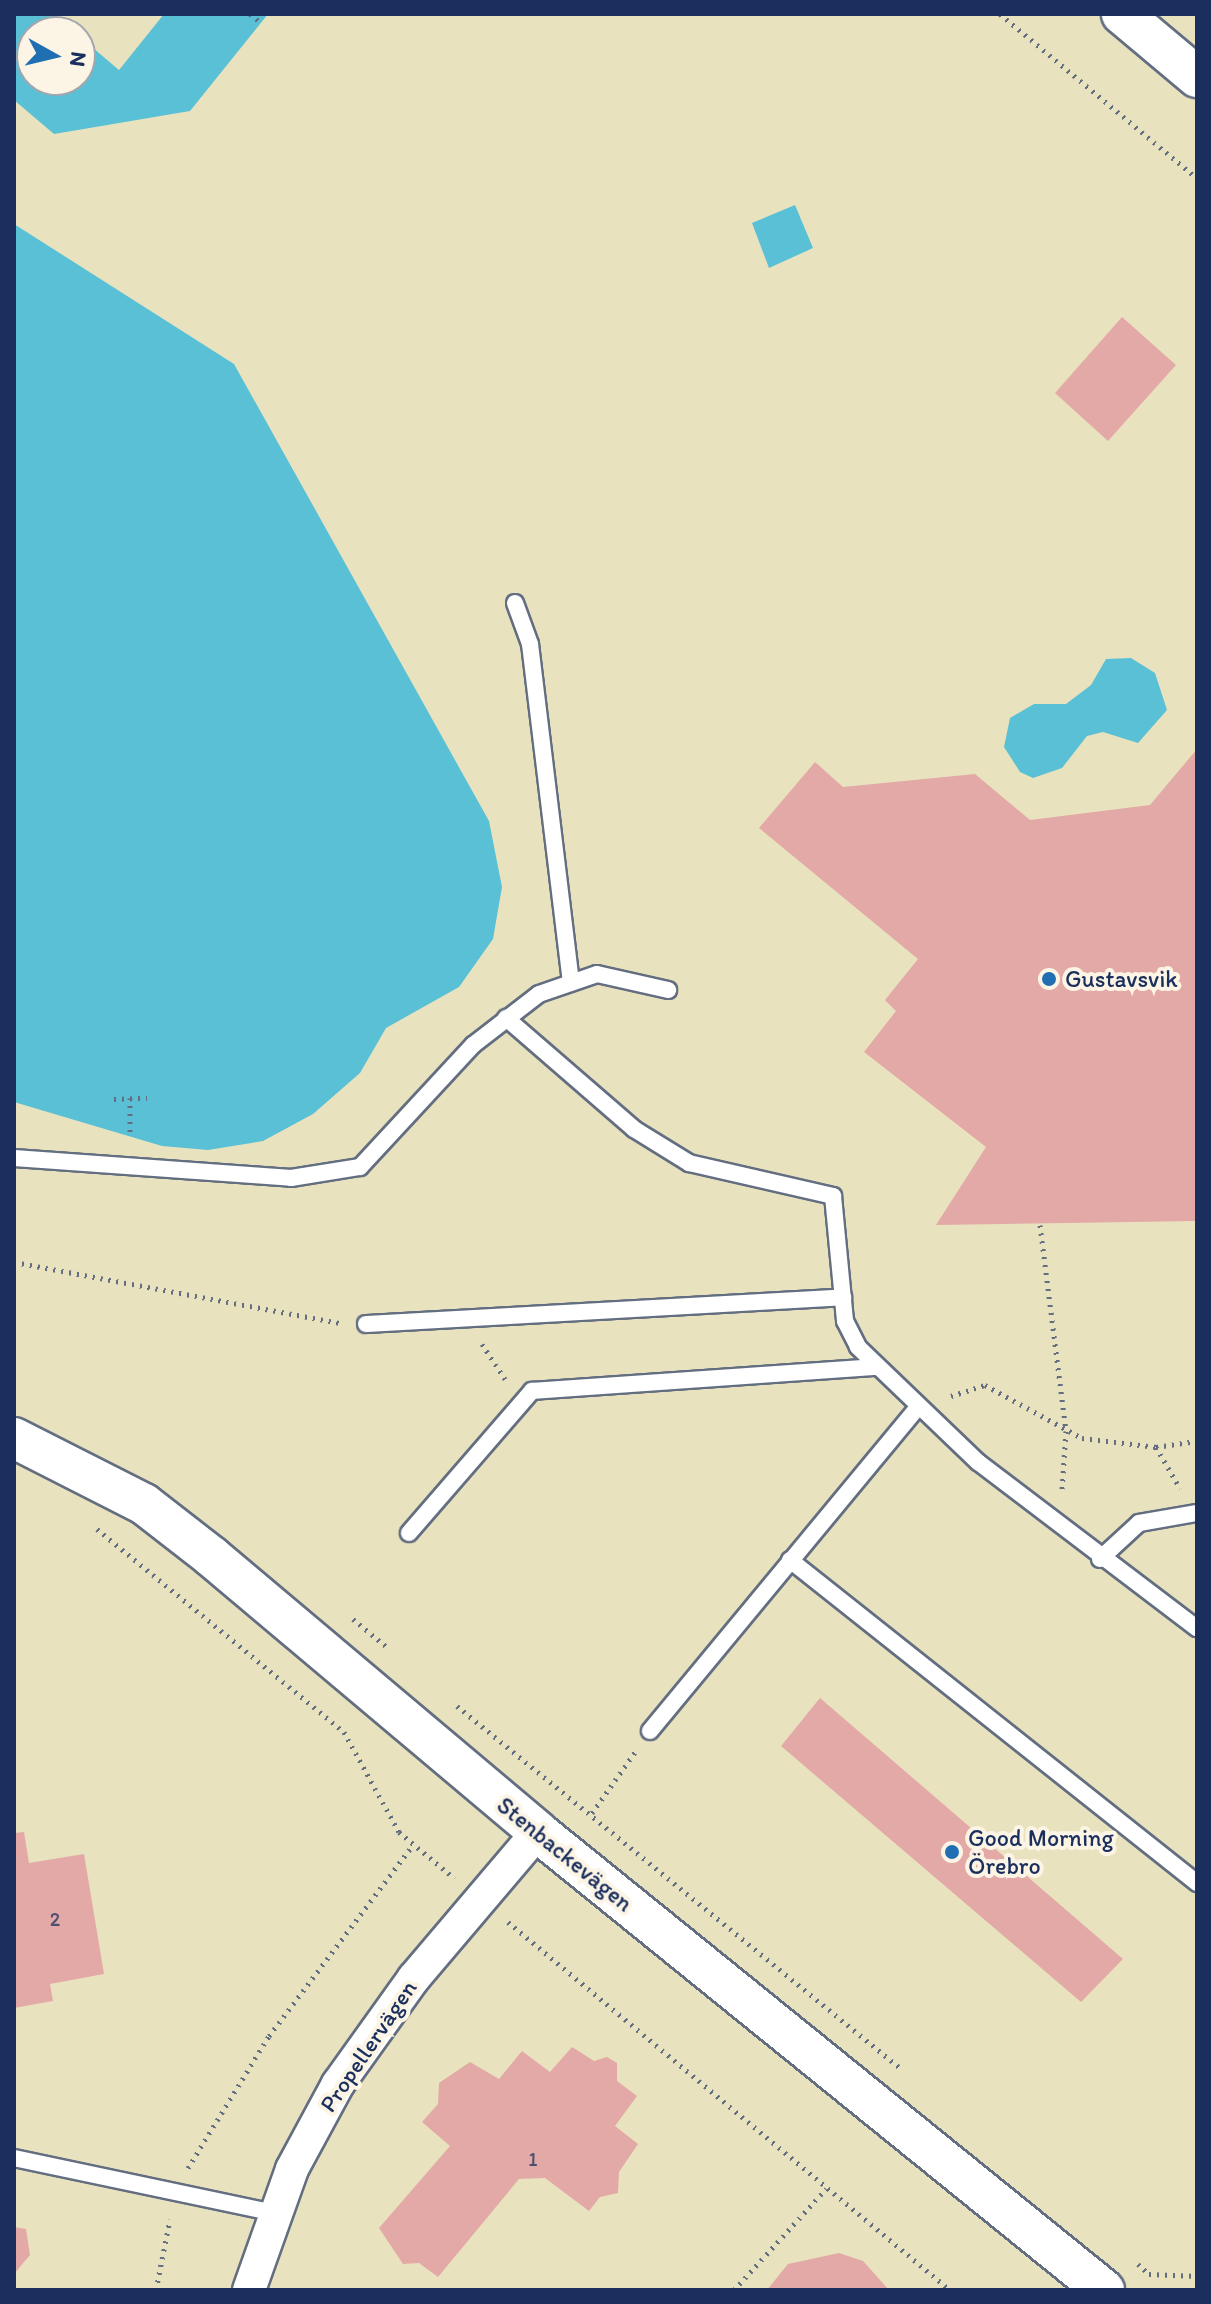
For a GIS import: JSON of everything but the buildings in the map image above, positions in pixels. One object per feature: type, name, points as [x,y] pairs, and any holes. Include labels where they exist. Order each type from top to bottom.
[{"type":"street","points":[[1122,14],[1197,77]]},
{"type":"street","name":"Stenbackevägen","points":[[14,1438],[144,1504],[538,1832],[1104,2290]]},
{"type":"street","name":"Propellervägen","points":[[249,2290],[275,2213],[338,2084],[414,1978],[538,1832]]},
{"type":"lane","points":[[515,603],[530,644],[571,983]]},
{"type":"lane","points":[[14,1158],[291,1178],[360,1167],[506,1018],[571,983],[597,974],[668,990]]},
{"type":"lane","points":[[506,1018],[634,1129],[689,1163],[833,1196],[845,1321],[876,1367],[916,1409],[1100,1559],[1197,1628]]},
{"type":"lane","points":[[366,1324],[843,1297]]},
{"type":"lane","points":[[409,1533],[532,1391],[876,1367]]},
{"type":"lane","points":[[650,1731],[916,1409]]},
{"type":"lane","points":[[1100,1559],[1139,1523],[1196,1513]]},
{"type":"lane","points":[[790,1560],[1197,1883]]},
{"type":"lane","points":[[14,2158],[180,2187],[275,2213]]},
{"type":"path","points":[[250,14],[261,23]]},
{"type":"path","points":[[1000,14],[1197,178]]},
{"type":"path","points":[[130,1098],[130,1140]]},
{"type":"path","points":[[114,1099],[147,1098]]},
{"type":"path","points":[[1040,1225],[1066,1431],[1060,1526]]},
{"type":"path","points":[[14,1262],[202,1302],[366,1324]]},
{"type":"path","points":[[464,1318],[521,1403]]},
{"type":"path","points":[[916,1409],[985,1385],[1066,1431],[1156,1447],[1197,1441]]},
{"type":"path","points":[[1156,1447],[1196,1513]]},
{"type":"path","points":[[592,1813],[650,1731]]},
{"type":"path","points":[[156,2290],[180,2187],[221,2106],[413,1845]]},
{"type":"path","points":[[734,2290],[826,2189]]},
{"type":"water","points":[[14,14],[55,16],[16,16],[16,96],[96,96],[96,51],[119,70],[164,14],[268,14],[190,111],[54,134],[14,100]]},
{"type":"water","points":[[795,205],[813,248],[769,268],[752,223]]},
{"type":"water","points":[[14,224],[234,364],[489,821],[502,887],[493,939],[459,987],[386,1028],[360,1073],[313,1114],[263,1141],[208,1150],[162,1146],[14,1102]]},
{"type":"water","points":[[1131,658],[1155,673],[1167,710],[1138,743],[1103,732],[1087,736],[1062,768],[1033,778],[1020,772],[1004,747],[1010,718],[1034,704],[1066,704],[1091,685],[1106,659]]},
{"type":"place","name":"Gustavsvik","points":[[1049,979]]},
{"type":"place","name":"Good Morning Örebro","points":[[952,1852]]}]
